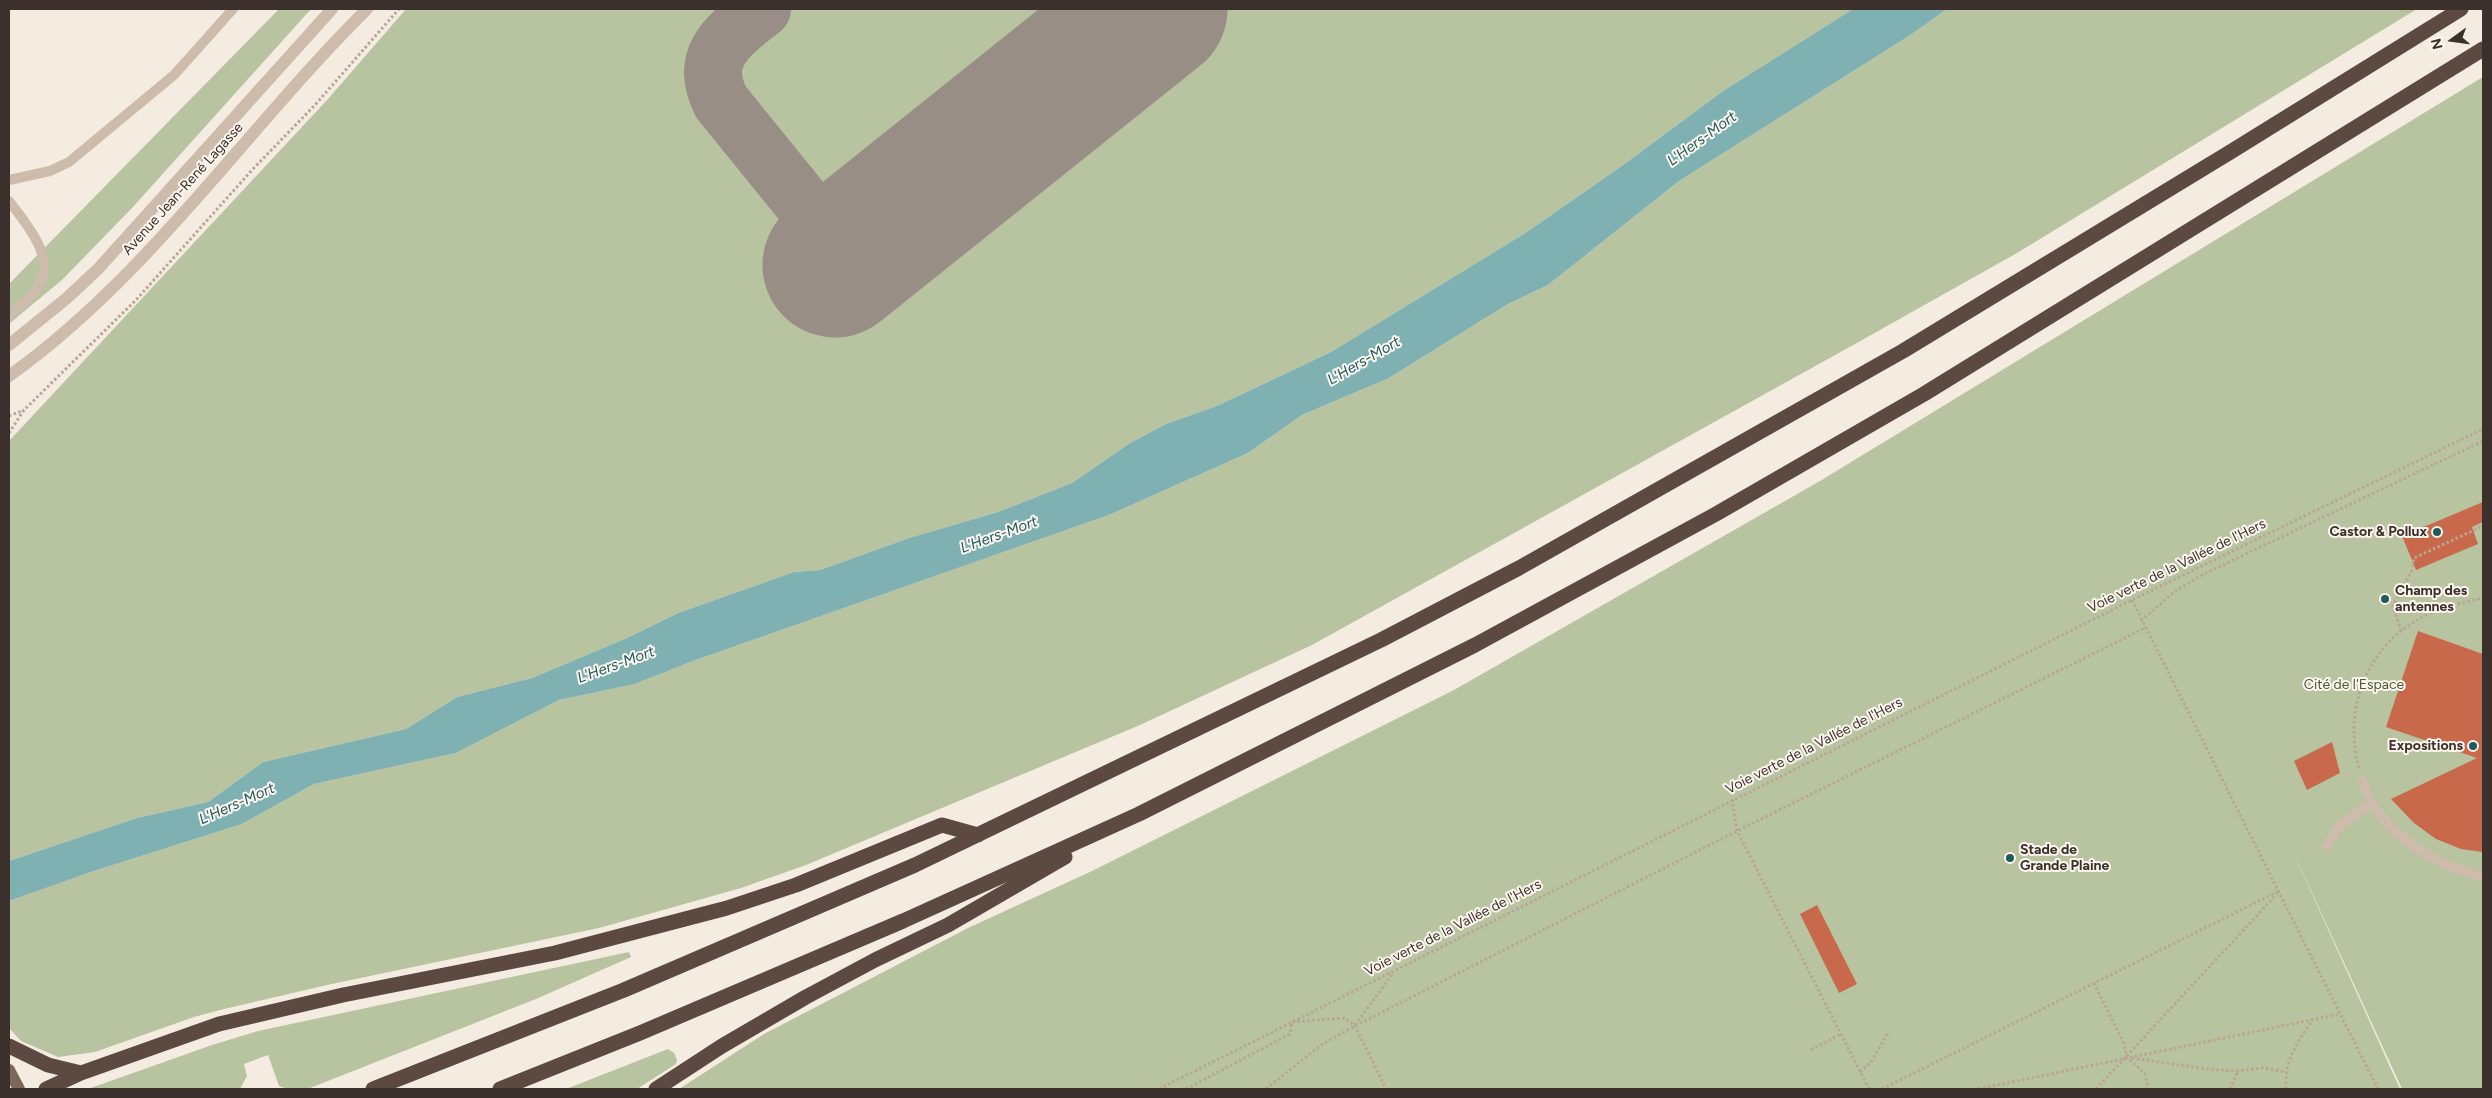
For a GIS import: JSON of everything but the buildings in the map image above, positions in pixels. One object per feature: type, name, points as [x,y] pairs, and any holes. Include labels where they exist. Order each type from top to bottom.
[{"type":"highway","points":[[373,1089],[624,990],[916,865],[1381,640],[1536,559],[1903,351],[2461,9]]},
{"type":"highway","points":[[500,1089],[640,1033],[903,922],[1139,814],[1474,645],[1724,509],[1924,394],[2483,50]]},
{"type":"highway","points":[[656,1089],[722,1046],[806,997],[948,925],[1139,814]]},
{"type":"highway","points":[[46,1089],[82,1072],[219,1024],[343,995],[556,953],[727,908],[796,885],[942,825],[978,835]]},
{"type":"highway","points":[[9,1046],[48,1065],[82,1072]]},
{"type":"main road","points":[[9,1070],[19,1089]]},
{"type":"street","name":"Avenue Jean-René Lagasse","points":[[9,346],[67,298],[98,269],[332,9]]},
{"type":"street","name":"Avenue Jean-René Lagasse","points":[[9,376],[71,327],[126,276],[367,9]]},
{"type":"lane","points":[[9,180],[50,171],[69,162],[174,75],[233,9]]},
{"type":"lane","points":[[9,201],[37,239],[43,258],[41,277],[36,290],[9,315]]},
{"type":"lane","points":[[2362,781],[2372,803],[2397,835],[2413,847],[2452,868],[2483,876]]},
{"type":"lane","points":[[2327,846],[2338,827],[2372,803]]},
{"type":"path","points":[[9,433],[24,410],[136,300],[252,170],[315,105],[399,9]]},
{"type":"path","points":[[9,416],[24,410]]},
{"type":"path","name":"Voie verte de la Vallée de l'Hers","points":[[1159,1089],[1732,799],[2132,600],[2483,430]]},
{"type":"path","points":[[2142,621],[2174,592],[2204,574],[2483,441]]},
{"type":"path","points":[[2401,631],[2393,606],[2412,570],[2414,558],[2483,526]]},
{"type":"path","points":[[2362,781],[2354,751],[2354,718],[2359,691],[2370,665],[2381,649],[2401,631],[2422,618],[2452,605],[2483,598]]},
{"type":"path","points":[[2132,600],[2378,1089]]},
{"type":"path","points":[[1266,1089],[1321,1045],[1355,1026],[1737,831],[2145,628]]},
{"type":"path","points":[[1732,799],[1737,831],[1869,1089]]},
{"type":"path","points":[[1882,1089],[2279,892]]},
{"type":"path","points":[[2096,1089],[2279,892]]},
{"type":"path","points":[[1355,1026],[1396,970]]},
{"type":"path","points":[[2094,983],[2123,1042],[2126,1057],[2145,1074],[2148,1089]]},
{"type":"path","points":[[1978,1089],[2108,1064],[2126,1057],[2148,1055],[2311,1022],[2340,1014]]},
{"type":"path","points":[[1186,1089],[1290,1034],[1292,1022],[1345,1018],[1355,1026],[1386,1089]]},
{"type":"path","points":[[2286,1089],[2285,1072],[2295,1049],[2311,1022]]},
{"type":"path","points":[[1860,1072],[1871,1062],[1888,1031]]},
{"type":"path","points":[[1811,1050],[1841,1034]]},
{"type":"path","points":[[2126,1057],[2180,1066],[2238,1071],[2263,1068],[2285,1072]]},
{"type":"path","points":[[2230,1089],[2238,1071]]},
{"type":"green space","points":[[279,9],[311,9],[132,208],[63,279],[9,324],[9,284]]},
{"type":"green space","points":[[406,9],[739,9],[715,31],[701,53],[699,77],[707,109],[860,302],[1228,9],[1853,9],[1723,91],[1623,165],[1527,232],[1331,352],[1219,405],[1166,424],[1130,443],[1072,483],[998,512],[909,538],[820,570],[794,572],[678,613],[627,638],[532,678],[457,697],[406,729],[263,762],[208,802],[137,818],[9,861],[9,441],[328,99]]},
{"type":"green space","points":[[784,9],[1079,9],[862,182],[846,187],[824,188],[803,177],[738,100],[728,84],[728,66],[735,53],[752,34]]},
{"type":"green space","points":[[1947,9],[2417,9],[2017,253],[1855,344],[1312,645],[1140,725],[806,865],[741,888],[599,928],[327,985],[224,1009],[194,1017],[95,1052],[58,1057],[21,1041],[9,1028],[9,901],[94,871],[242,824],[314,784],[456,753],[559,700],[635,684],[693,661],[1109,515],[1248,453],[1302,415],[1389,378],[1508,304],[1548,285],[1679,181],[1912,34]]},
{"type":"green space","name":"Cité de l'Espace","points":[[2483,77],[2483,1089],[2402,1089],[2285,834],[2400,1089],[679,1089],[764,1034],[968,928],[1092,871],[1454,690],[1820,481]]},
{"type":"green space","points":[[629,952],[631,957],[536,999],[310,1088],[288,1089],[279,1086],[268,1055],[244,1064],[247,1076],[240,1089],[88,1089],[212,1045],[258,1031]]},
{"type":"green space","points":[[668,1049],[674,1053],[677,1060],[676,1064],[637,1089],[566,1089]]},
{"type":"water","name":"L'Hers-Mort","points":[[1853,9],[1947,9],[1912,34],[1679,181],[1548,285],[1508,304],[1389,378],[1302,415],[1248,453],[1109,515],[693,661],[635,684],[559,700],[456,753],[314,784],[242,824],[94,871],[9,901],[9,861],[137,818],[208,802],[263,762],[406,729],[457,697],[532,678],[627,638],[678,613],[794,572],[820,570],[909,538],[998,512],[1072,483],[1130,443],[1166,424],[1219,405],[1331,352],[1527,232],[1623,165],[1723,91]]},
{"type":"taxiway","points":[[762,9],[728,38],[720,48],[715,59],[713,72],[715,86],[721,102],[815,218],[824,225],[840,232],[857,233],[885,224]]},
{"type":"runway","points":[[835,265],[1155,9]]},
{"type":"place","name":"Castor & Pollux","points":[[2437,532]]},
{"type":"place","name":"Champ des antennes","points":[[2385,599]]},
{"type":"place","name":"Expositions","points":[[2473,746]]},
{"type":"place","name":"Stade de Grande Plaine","points":[[2010,858]]}]
